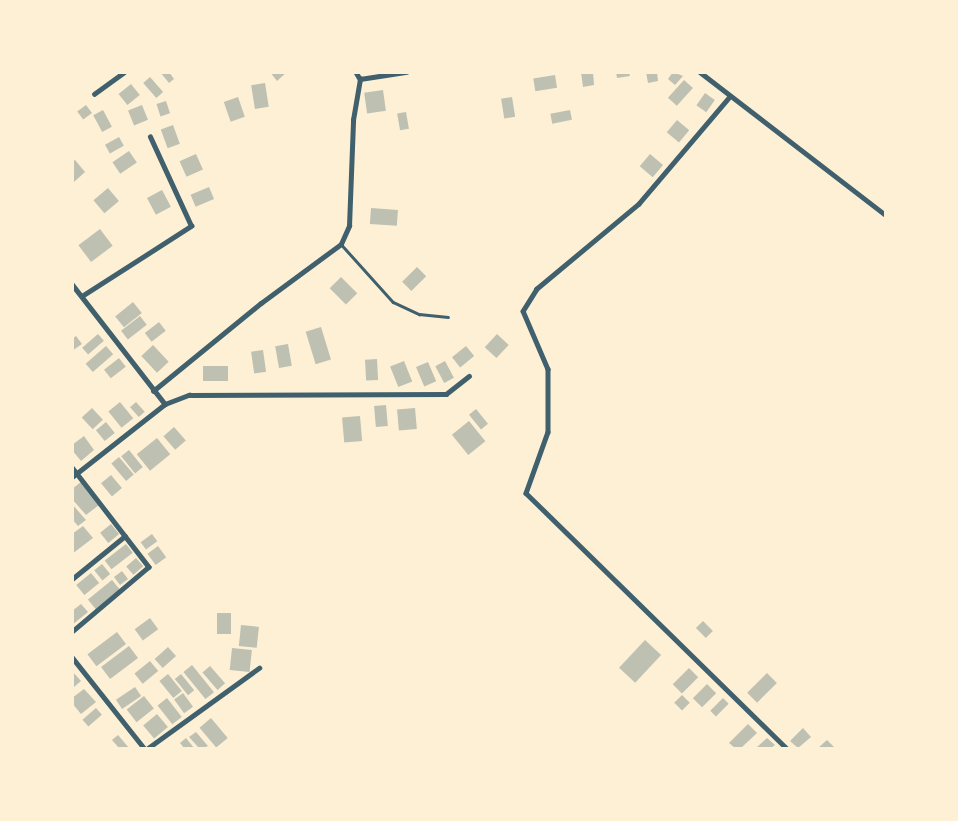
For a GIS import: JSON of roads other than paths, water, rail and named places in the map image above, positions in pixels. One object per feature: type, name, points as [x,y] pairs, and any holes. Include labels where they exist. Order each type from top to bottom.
[{"type":"street","points":[[94,94],[124,72]]},
{"type":"street","points":[[153,391],[261,303],[341,244],[349,226],[353,120],[360,79],[356,72]]},
{"type":"street","points":[[360,79],[406,72]]},
{"type":"street","points":[[700,72],[729,98],[886,216]]},
{"type":"street","points":[[729,98],[639,204],[536,289],[523,311],[548,369],[548,432],[526,493],[685,646],[786,748]]},
{"type":"street","points":[[82,296],[191,226],[150,138]]},
{"type":"street","points":[[72,284],[153,391],[165,404]]},
{"type":"street","points":[[72,477],[165,404],[189,395],[446,394],[469,376]]},
{"type":"street","points":[[72,467],[149,567],[72,632]]},
{"type":"street","points":[[72,579],[125,536]]},
{"type":"street","points":[[72,657],[144,748]]},
{"type":"street","points":[[148,748],[259,668]]},
{"type":"lane","points":[[341,244],[393,302],[419,314],[448,317]]}]
